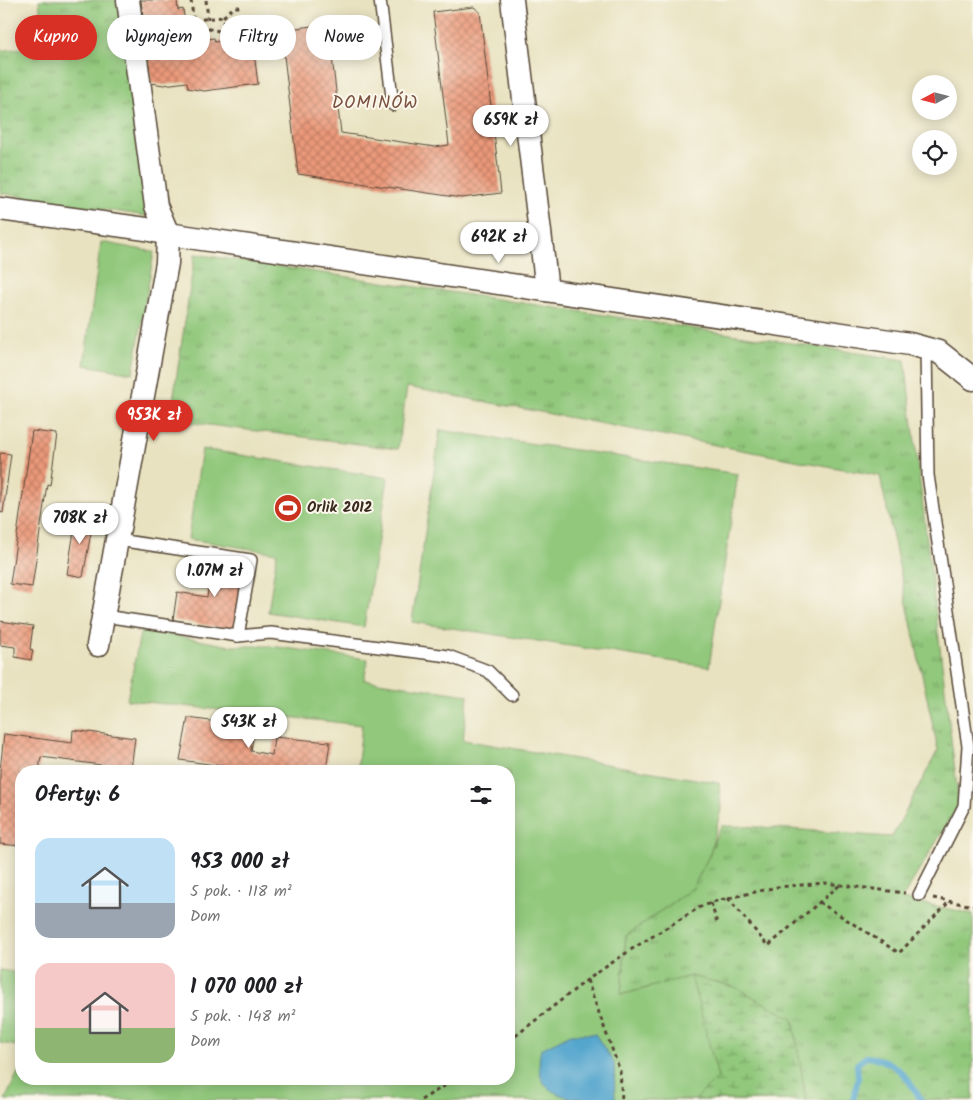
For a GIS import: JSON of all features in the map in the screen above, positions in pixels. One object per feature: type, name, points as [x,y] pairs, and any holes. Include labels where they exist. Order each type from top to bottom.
[{"type":"street","points":[[98,645],[167,263],[168,234],[156,206],[128,0]]},
{"type":"street","points":[[512,0],[547,290]]},
{"type":"street","points":[[0,209],[146,228],[168,234],[910,344],[939,352],[973,379]]},
{"type":"lane","points":[[380,0],[393,105]]},
{"type":"lane","points":[[919,895],[964,806],[968,746],[928,475],[926,348]]},
{"type":"lane","points":[[118,540],[251,560],[238,636]]},
{"type":"lane","points":[[104,616],[238,636],[271,633],[448,656],[488,671],[512,695]]},
{"type":"path","points":[[191,0],[193,15]]},
{"type":"path","points":[[206,0],[208,15]]},
{"type":"path","points":[[225,15],[234,8],[240,7]]},
{"type":"path","points":[[728,898],[762,942],[768,946],[841,884]]},
{"type":"path","points":[[515,1036],[587,980],[632,949],[711,903],[728,898],[777,887],[841,884],[919,895],[973,906]]},
{"type":"path","points":[[819,902],[899,953],[949,902]]},
{"type":"path","points":[[711,903],[716,923]]},
{"type":"path","points":[[587,980],[620,1071],[622,1100]]},
{"type":"path","points":[[421,1100],[446,1085]]},
{"type":"green space","points":[[39,0],[121,0],[123,15],[107,15],[107,60],[128,60],[146,216],[0,193],[0,51],[15,49],[15,60],[97,60],[97,15],[41,15]]},
{"type":"green space","points":[[101,242],[154,252],[133,373],[84,365]]},
{"type":"green space","points":[[195,254],[905,360],[959,804],[902,899],[973,914],[973,1100],[695,1100],[621,995],[626,936],[693,888],[721,826],[764,827],[892,837],[938,750],[880,476],[407,387],[398,449],[170,420]]},
{"type":"green space","points":[[440,430],[738,474],[709,667],[412,622]]},
{"type":"green space","name":"Orlik 2012","points":[[202,449],[388,478],[364,627],[268,612],[277,553],[188,539]]},
{"type":"green space","points":[[141,629],[230,646],[270,646],[368,659],[364,680],[468,695],[463,740],[719,783],[721,809],[710,854],[693,888],[626,936],[621,995],[691,976],[718,1077],[695,1100],[5,1100],[15,1079],[15,1085],[515,1085],[515,765],[358,765],[362,725],[127,700]]},
{"type":"green space","points":[[0,970],[15,972],[15,1046],[0,1043]]},
{"type":"green space","points":[[691,976],[735,987],[793,1019],[806,1100],[454,1100],[493,1085],[515,1085],[515,1074],[621,995]]},
{"type":"water","points":[[571,1034],[595,1034],[614,1063],[615,1100],[569,1097],[557,1094],[548,1088],[542,1078],[539,1066],[541,1049]]},
{"type":"building","points":[[141,0],[177,0],[178,10],[183,9],[184,15],[143,15]]},
{"type":"building","points":[[474,7],[480,12],[501,193],[462,198],[298,174],[285,60],[296,60],[296,28],[306,27],[306,60],[332,60],[341,133],[435,147],[449,145],[433,12]]},
{"type":"building","points":[[214,38],[215,42],[220,41],[220,60],[255,60],[258,84],[204,91],[188,88],[187,82],[164,85],[151,83],[148,60],[210,60],[210,39]]},
{"type":"building","points":[[32,431],[57,434],[50,485],[47,484],[32,587],[10,584]]},
{"type":"building","points":[[0,453],[11,454],[3,513],[0,512]]},
{"type":"building","points":[[77,513],[94,516],[83,577],[67,574]]},
{"type":"building","points":[[213,558],[246,563],[236,630],[173,620],[177,592],[207,597]]},
{"type":"building","points":[[0,621],[33,626],[30,649],[33,650],[31,660],[15,657],[15,647],[0,645]]},
{"type":"building","points":[[188,718],[255,727],[251,751],[272,755],[274,737],[330,742],[327,765],[215,765],[180,760]]},
{"type":"building","points":[[73,730],[135,738],[132,765],[101,765],[41,757],[40,765],[15,765],[15,845],[0,844],[0,770],[4,734],[72,743]]},
{"type":"waterway","points":[[853,1100],[858,1078],[857,1064],[866,1057],[885,1061],[899,1070],[921,1100]]},
{"type":"place","name":"Orlik 2012","points":[[288,508]]},
{"type":"district","name":"DOMINÓW","points":[[375,103]]}]
